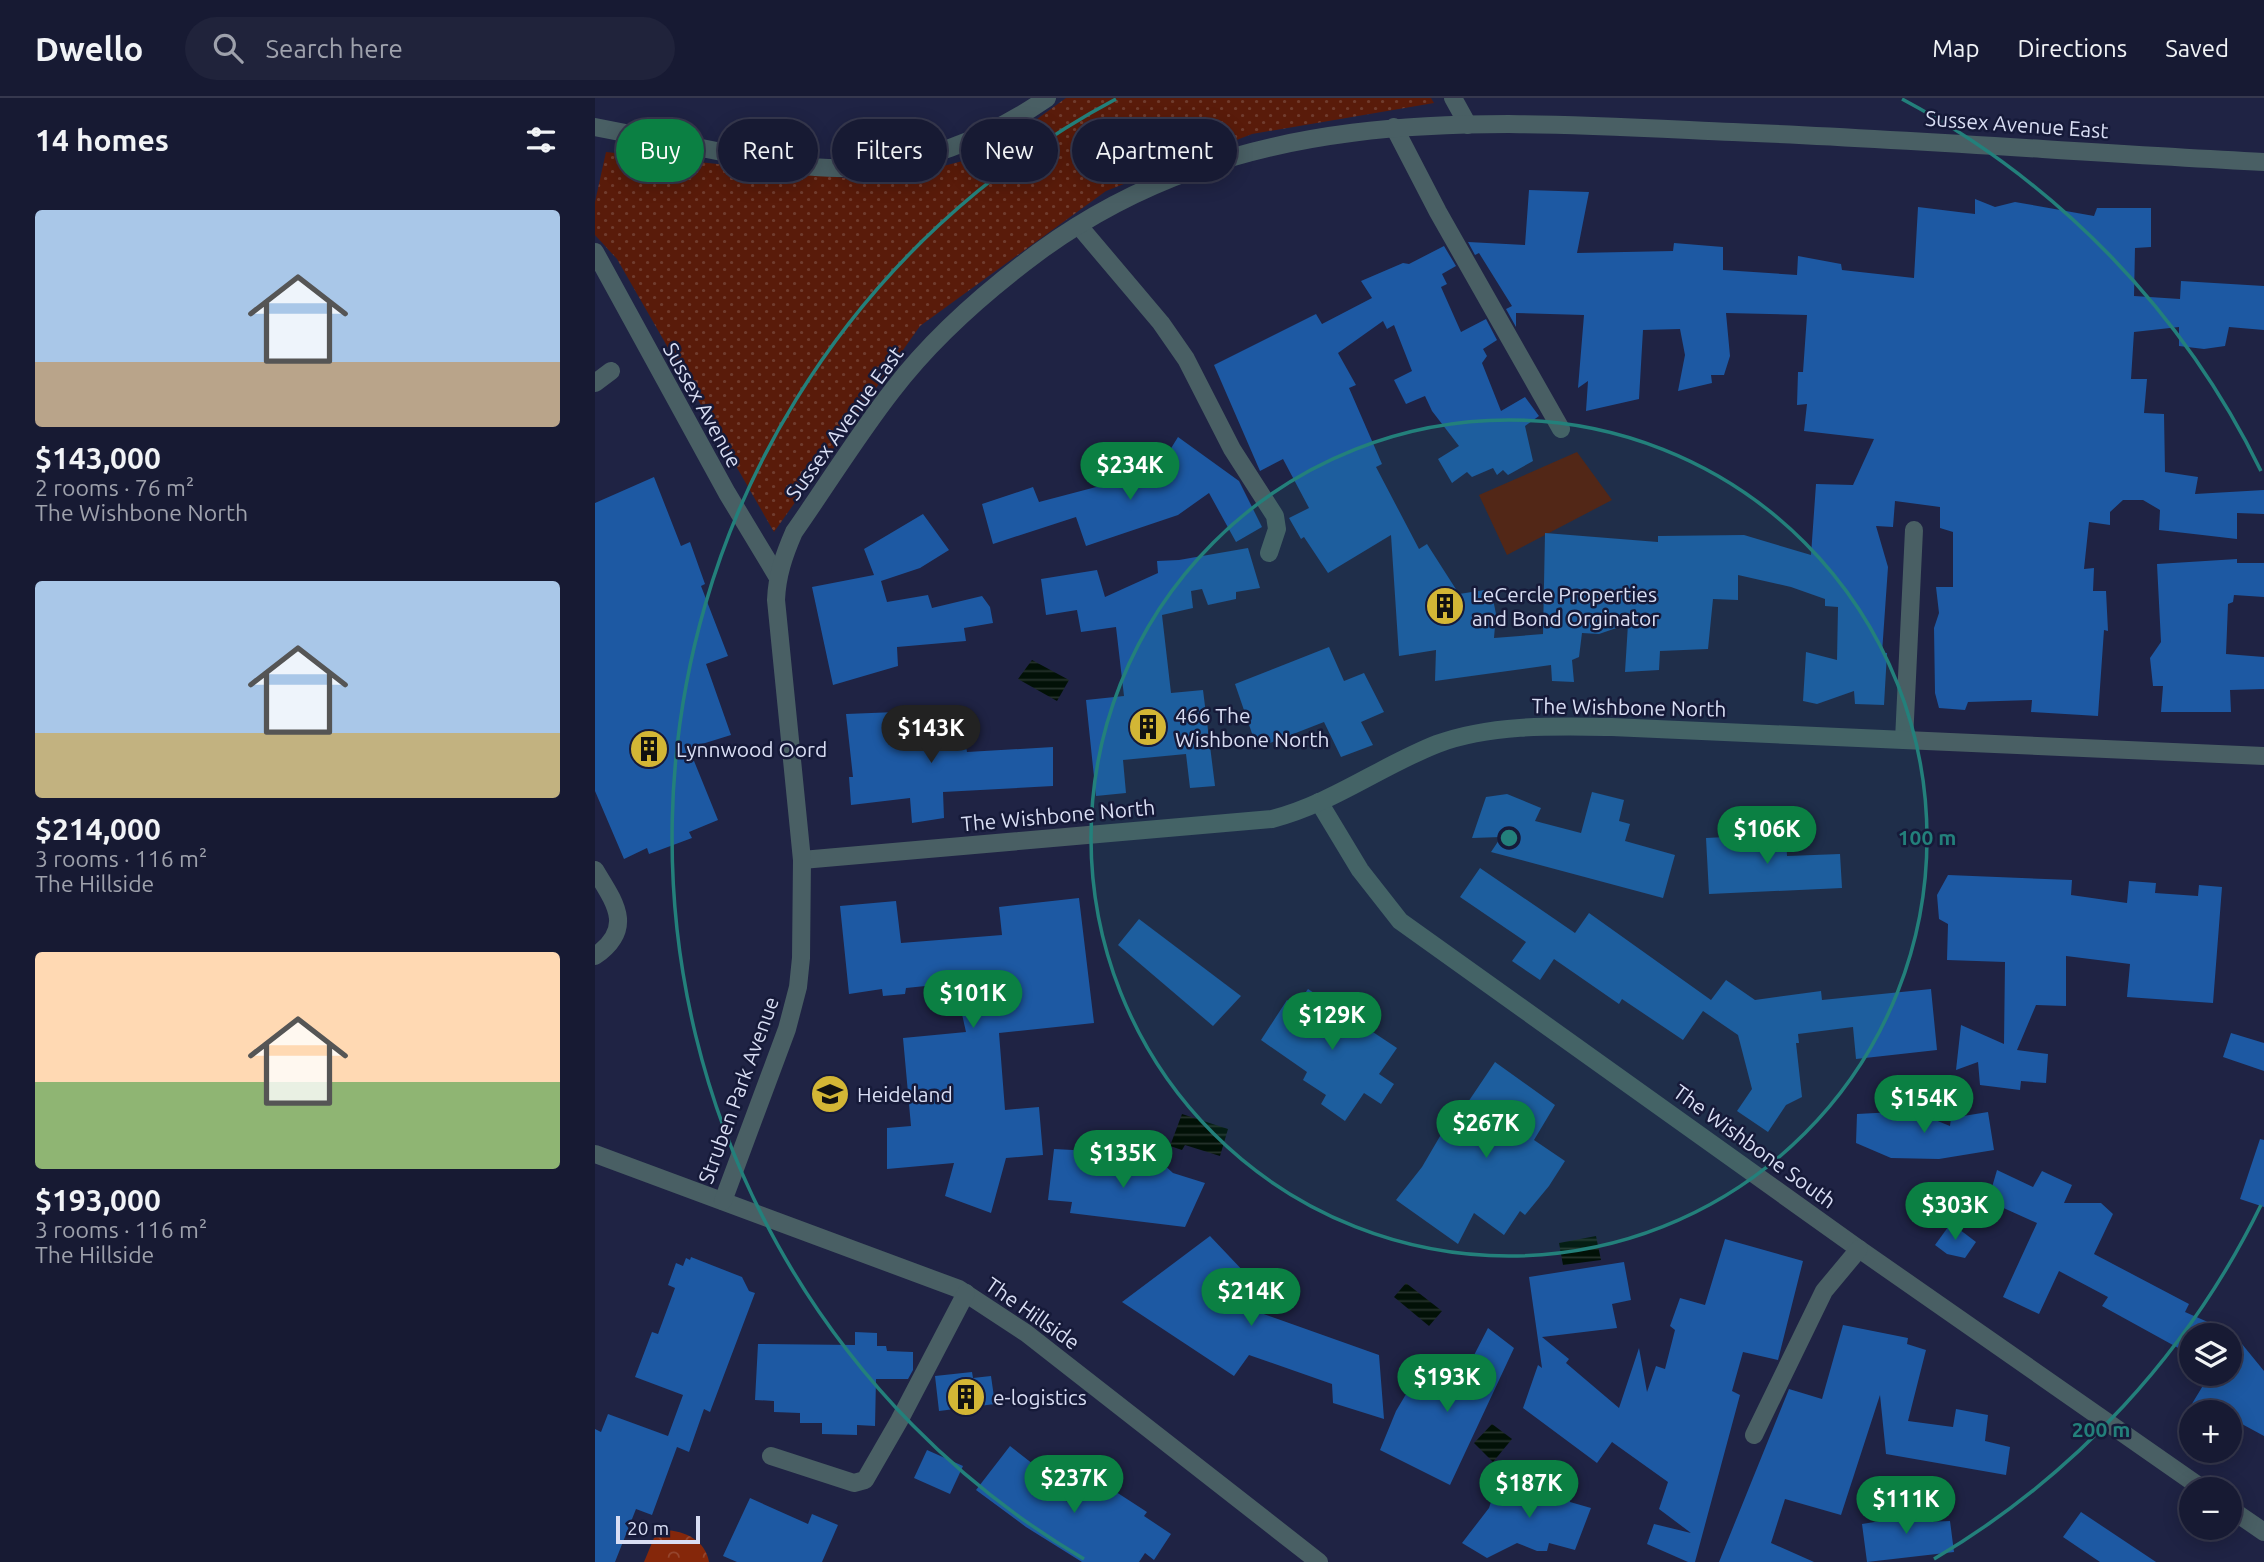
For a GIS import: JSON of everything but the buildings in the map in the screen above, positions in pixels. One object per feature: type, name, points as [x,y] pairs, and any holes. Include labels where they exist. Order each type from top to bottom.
[{"type":"street","points":[[595,127],[790,164],[843,168],[882,165],[941,151],[999,127],[1047,98]]},
{"type":"street","points":[[1453,98],[1468,125]]},
{"type":"street","name":"Sussex Avenue East","points":[[777,576],[794,532],[910,368],[1002,280],[1079,226],[1169,180],[1246,151],[1345,132],[1394,127],[1468,125],[1917,139],[2264,162]]},
{"type":"street","points":[[1394,127],[1438,212],[1561,429]]},
{"type":"street","points":[[1079,226],[1161,323],[1186,359],[1232,449],[1275,516],[1277,529],[1269,553]]},
{"type":"street","name":"Sussex Avenue","points":[[595,253],[721,483],[777,576]]},
{"type":"street","points":[[595,383],[611,372]]},
{"type":"street","points":[[1904,740],[1914,530]]},
{"type":"street","name":"Struben Park Avenue","points":[[723,1201],[787,1029],[796,996],[803,930],[802,860],[776,600],[777,576]]},
{"type":"street","name":"The Wishbone North","points":[[802,860],[1251,822],[1281,817],[1319,802],[1440,743],[1489,732],[1565,726],[2264,756]]},
{"type":"street","name":"The Wishbone South","points":[[1319,802],[1360,870],[1400,920],[1859,1249],[2186,1477]]},
{"type":"street","points":[[595,870],[600,891],[616,906],[619,922],[611,945],[595,956]]},
{"type":"street","name":"The Hillside","points":[[595,1154],[966,1293],[1026,1333],[1319,1562]]},
{"type":"street","points":[[1754,1435],[1824,1291],[1859,1249]]},
{"type":"street","points":[[771,1457],[853,1483],[865,1480],[899,1422],[966,1293]]},
{"type":"street","points":[[2242,1517],[2264,1532]]},
{"type":"shaded area","points":[[1066,98],[1431,98],[1434,103],[1252,134],[1237,140],[1237,119],[1072,119],[1072,182],[1129,182],[1106,191],[920,326],[774,532],[617,259],[595,235],[595,202],[606,152],[616,153],[616,182],[704,182],[704,163],[718,164],[718,182],[818,182],[818,175],[832,176],[832,182],[947,182],[947,165],[961,161],[961,182],[1058,182],[1058,119],[1037,119]]},
{"type":"shaded area","points":[[1577,452],[1612,500],[1507,555],[1479,495]]},
{"type":"shaded area","points":[[1032,660],[1069,680],[1057,701],[1018,679]]},
{"type":"shaded area","points":[[1182,1114],[1228,1129],[1220,1156],[1185,1145],[1182,1150],[1170,1146]]},
{"type":"shaded area","points":[[1596,1236],[1601,1260],[1563,1265],[1559,1243]]},
{"type":"shaded area","points":[[1406,1283],[1442,1311],[1429,1326],[1394,1297]]},
{"type":"shaded area","points":[[1492,1424],[1512,1439],[1493,1462],[1474,1443]]},
{"type":"green space","points":[[665,1530],[680,1532],[699,1542],[709,1562],[644,1562],[654,1538]]},
{"type":"place","name":"LeCercle Properties and Bond Orginator","points":[[1445,606]]},
{"type":"place","name":"466 The Wishbone North","points":[[1148,727]]},
{"type":"place","name":"Lynnwood Oord","points":[[649,749]]},
{"type":"place","name":"Heideland","points":[[830,1094]]},
{"type":"place","name":"e-logistics","points":[[966,1397]]}]
